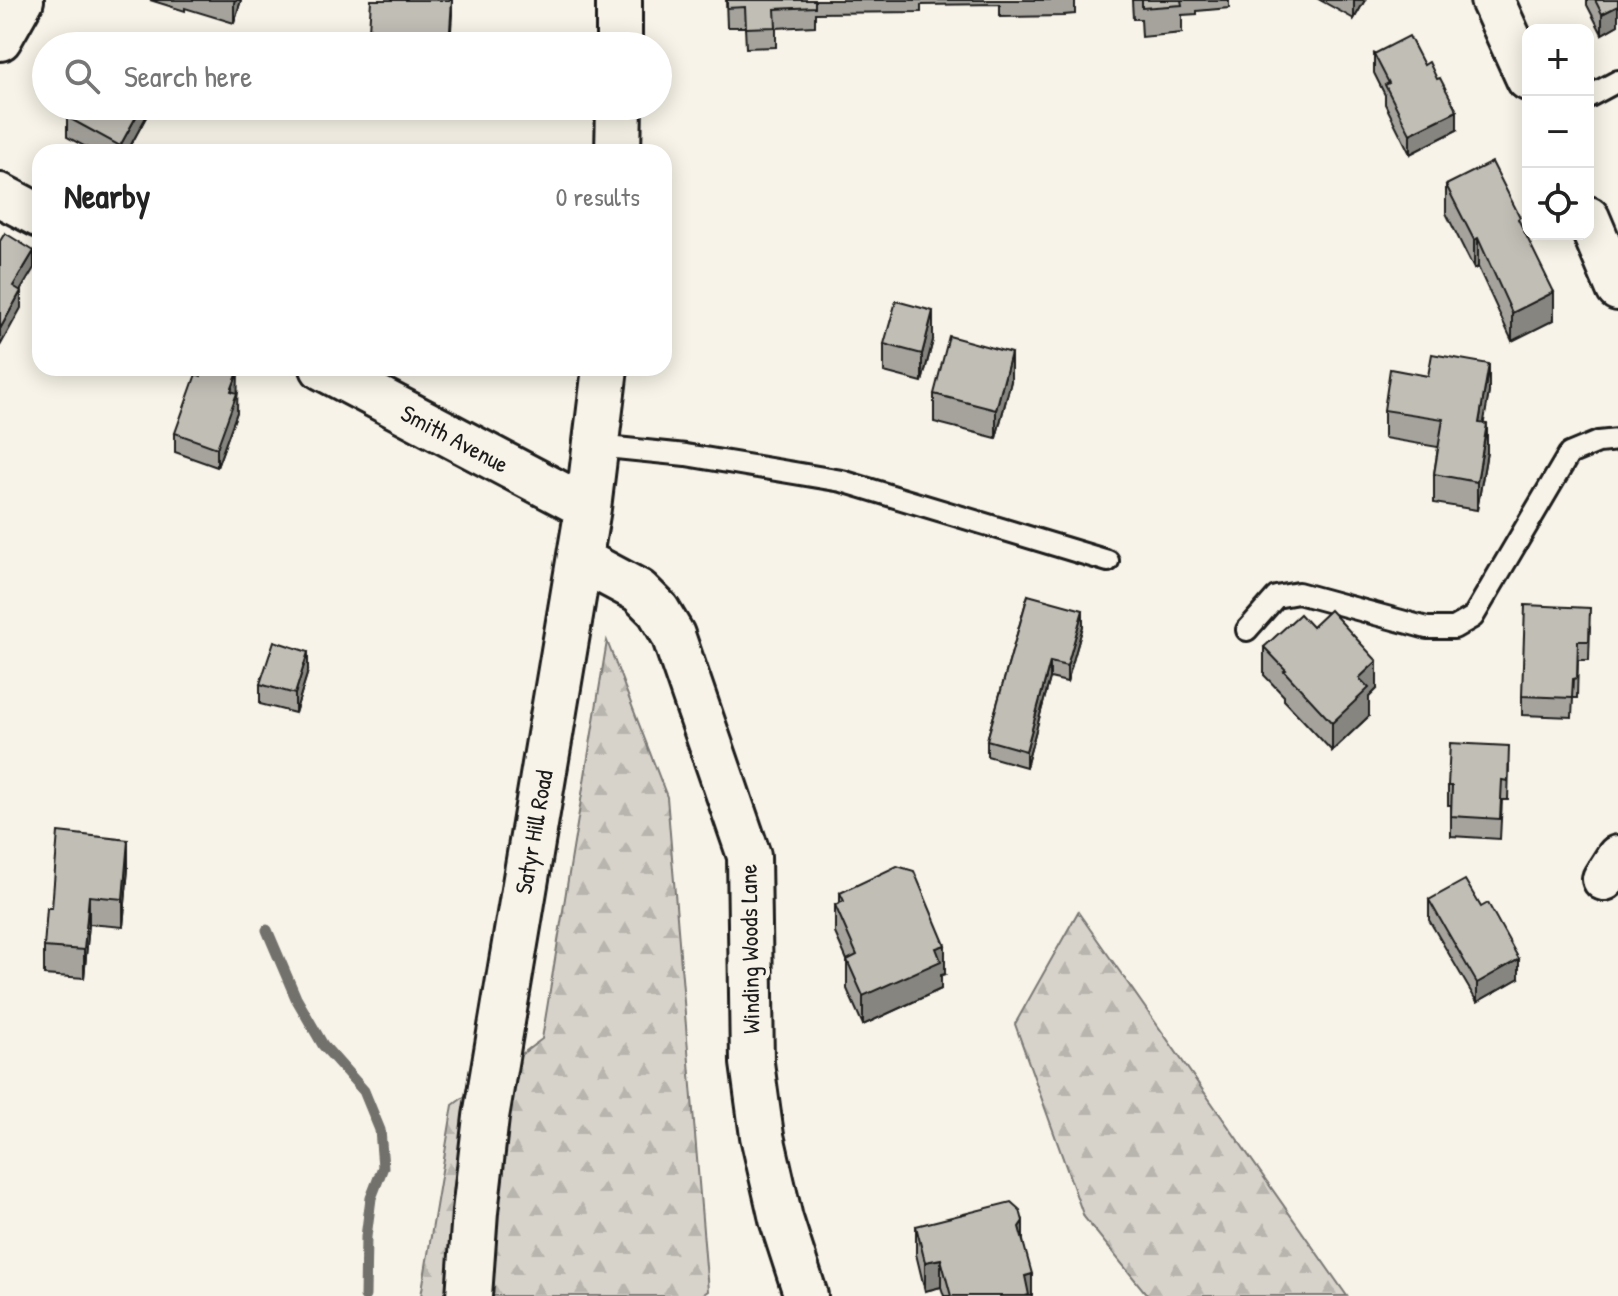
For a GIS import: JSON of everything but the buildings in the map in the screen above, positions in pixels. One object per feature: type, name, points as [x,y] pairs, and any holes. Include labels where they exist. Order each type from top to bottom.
[{"type":"street","points":[[0,39],[22,0]]},
{"type":"street","points":[[619,0],[619,32]]},
{"type":"street","points":[[1492,0],[1522,66]]},
{"type":"street","points":[[618,144],[619,120]]},
{"type":"street","points":[[0,195],[32,212]]},
{"type":"street","points":[[1594,232],[1618,289]]},
{"type":"street","name":"Smith Avenue","points":[[337,376],[588,508]]},
{"type":"street","name":"Satyr Hill Road","points":[[469,1296],[486,1117],[588,508],[604,376]]},
{"type":"street","name":"Winding Woods Lane","points":[[579,559],[639,591],[658,610],[673,635],[749,856],[752,1063],[762,1136],[781,1219],[806,1296]]},
{"type":"lane","points":[[1590,96],[1618,81]]},
{"type":"lane","points":[[1247,630],[1276,597],[1298,593],[1427,628],[1454,628],[1473,617],[1569,454],[1598,442],[1618,440]]},
{"type":"lane","points":[[596,446],[686,455],[842,481],[1108,561]]},
{"type":"green space","points":[[607,641],[667,797],[708,1291],[701,1296],[421,1296],[453,1105],[542,1039]]},
{"type":"green space","points":[[1078,912],[1347,1296],[1148,1296],[1084,1217],[1015,1024]]},
{"type":"waterway","points":[[267,930],[296,998],[323,1045],[364,1091],[380,1130],[383,1167],[371,1198],[366,1237],[365,1296]]}]
